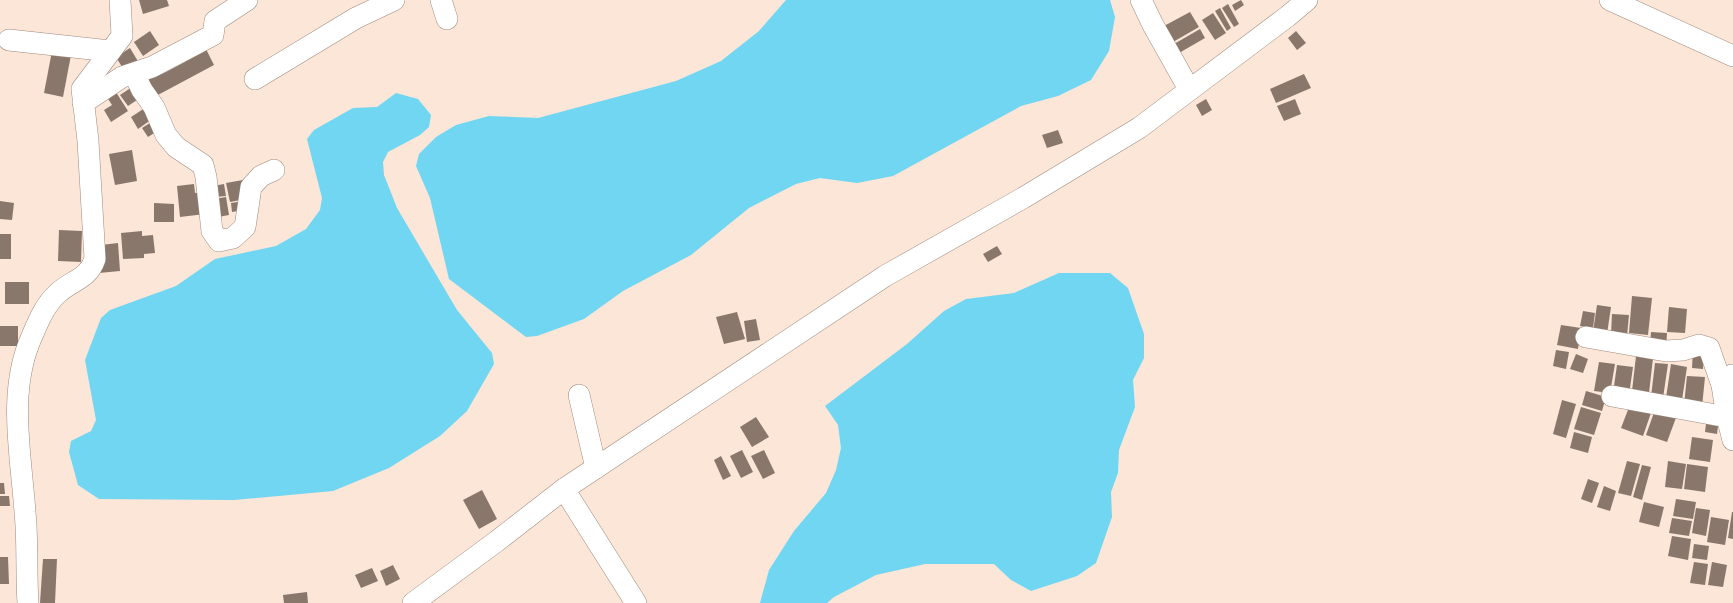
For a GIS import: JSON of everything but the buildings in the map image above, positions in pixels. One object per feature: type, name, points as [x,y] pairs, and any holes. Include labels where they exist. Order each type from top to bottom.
[{"type":"street","points":[[28,603],[26,513],[8,417],[30,339],[39,319],[47,305],[58,292],[88,273],[95,259],[88,141],[82,89],[122,36],[120,0]]},
{"type":"street","points":[[83,103],[122,77],[152,67],[213,36],[215,21],[247,0]]},
{"type":"street","points":[[255,79],[356,18],[394,0]]},
{"type":"street","points":[[1142,0],[1153,25],[1189,89]]},
{"type":"street","points":[[423,600],[564,489],[885,276],[1023,198],[1138,128],[1307,0]]},
{"type":"street","points":[[1610,0],[1733,56]]},
{"type":"street","points":[[9,40],[110,51]]},
{"type":"street","points":[[134,74],[154,107],[166,135],[176,148],[203,166],[212,230],[219,241],[233,238],[245,227],[251,187],[261,176],[274,170]]},
{"type":"street","points":[[1586,338],[1666,351],[1683,350],[1699,345],[1709,348],[1728,380],[1727,417],[1733,440]]},
{"type":"street","points":[[579,395],[596,468]]},
{"type":"street","points":[[1612,396],[1727,417]]},
{"type":"street","points":[[564,489],[636,603]]},
{"type":"water","points":[[786,0],[1110,0],[1115,17],[1109,51],[1091,80],[1058,96],[1021,106],[893,176],[857,183],[820,178],[796,184],[749,208],[691,255],[623,291],[584,319],[537,336],[526,337],[449,279],[430,198],[416,166],[419,154],[436,137],[456,125],[489,116],[538,118],[676,81],[721,61],[759,31]]},
{"type":"water","points":[[396,93],[418,99],[431,115],[429,127],[420,135],[388,152],[383,162],[384,175],[397,208],[457,310],[492,353],[494,364],[467,411],[440,436],[389,468],[333,491],[234,500],[99,499],[78,485],[69,452],[71,441],[91,431],[96,420],[85,360],[101,318],[110,310],[176,286],[215,259],[276,246],[306,229],[320,210],[322,198],[307,139],[314,130],[353,108],[377,107]]},
{"type":"water","points":[[1059,273],[1110,273],[1128,288],[1144,334],[1144,358],[1133,380],[1135,407],[1119,450],[1118,473],[1111,492],[1112,517],[1096,563],[1077,576],[1031,591],[1011,580],[994,564],[925,564],[876,575],[834,597],[827,603],[760,603],[769,570],[794,531],[826,493],[836,470],[841,448],[838,425],[825,406],[907,344],[944,311],[966,299],[1014,293]]}]
